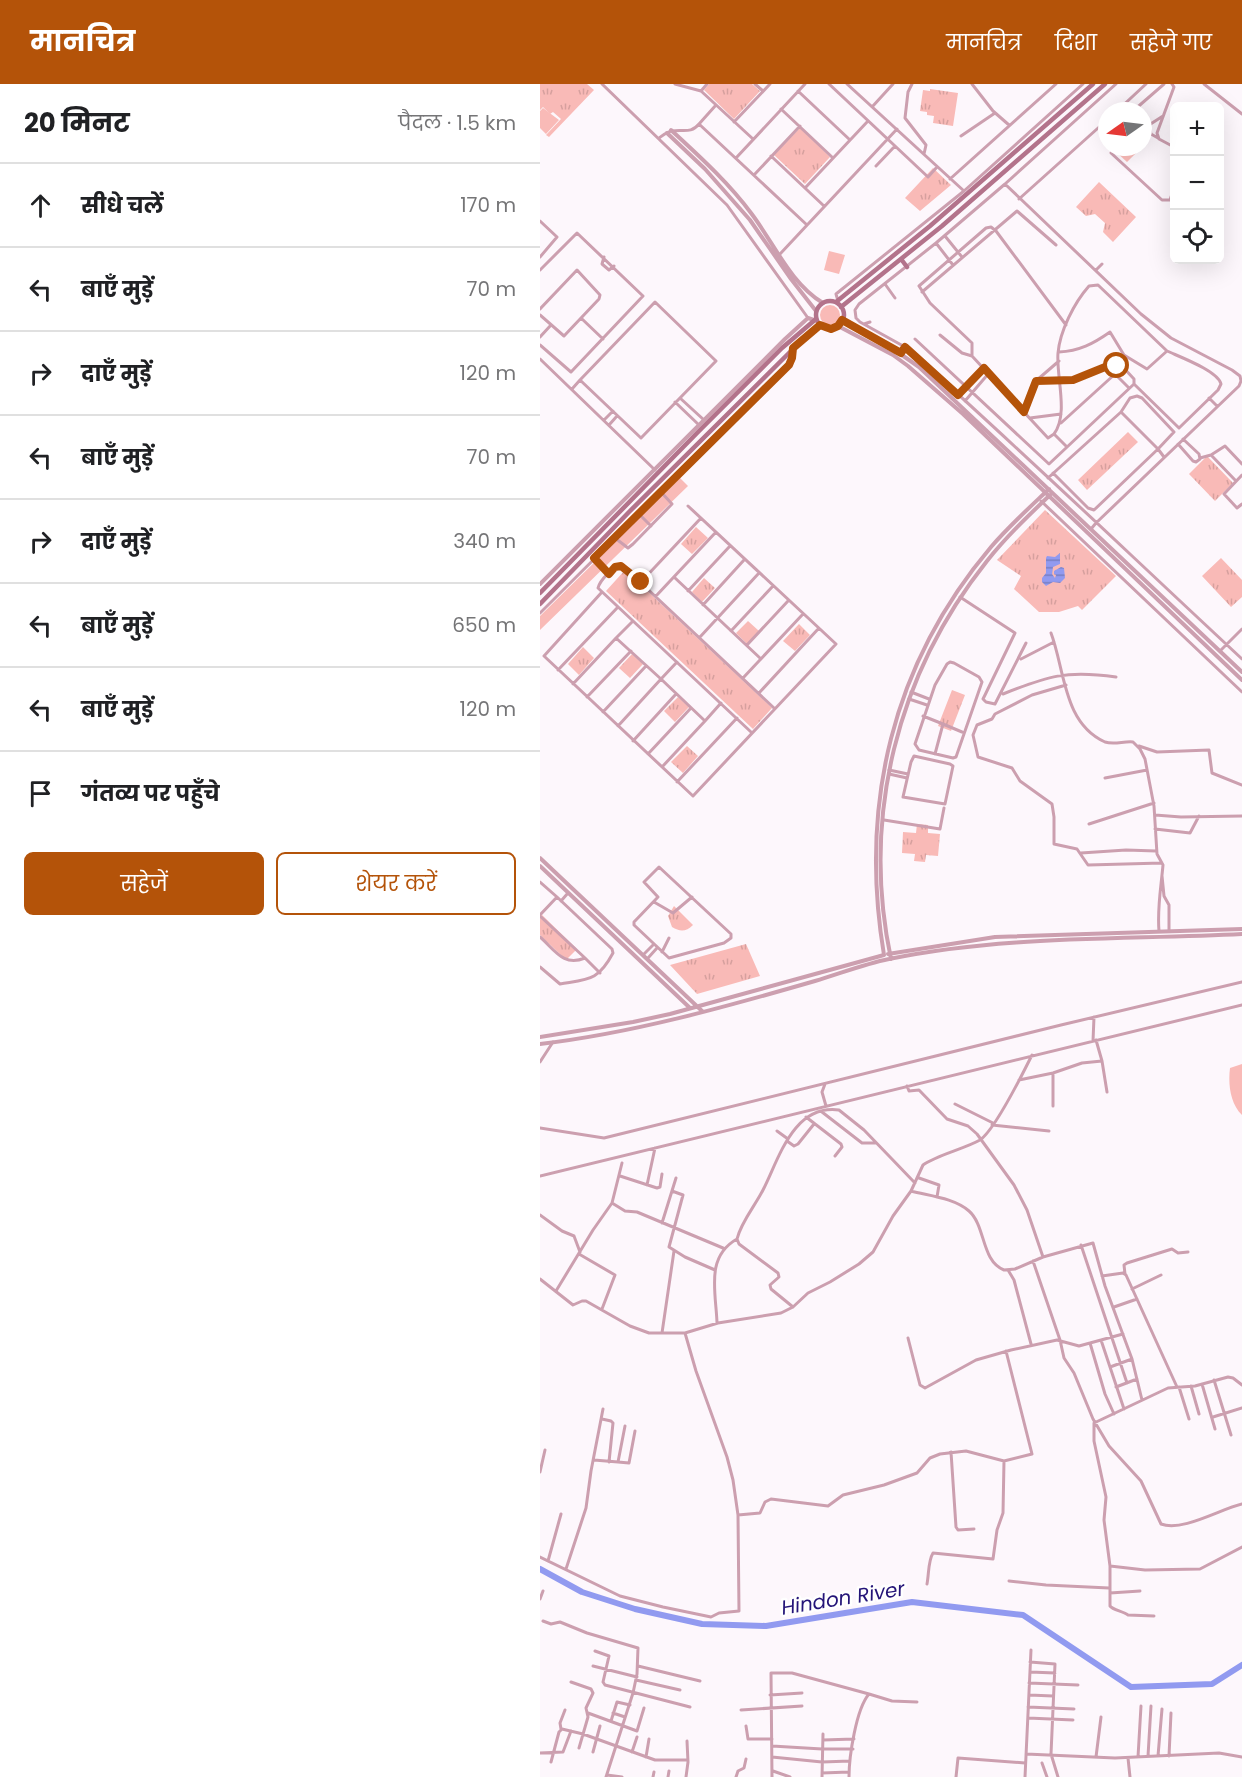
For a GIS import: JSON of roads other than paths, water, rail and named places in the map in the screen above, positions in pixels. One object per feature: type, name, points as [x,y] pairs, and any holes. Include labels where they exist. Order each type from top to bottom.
[{"type":"main road","points":[[837,302],[1093,84]]},
{"type":"main road","points":[[841,307],[942,226],[1105,84]]},
{"type":"main road","points":[[1088,99],[1093,105]]},
{"type":"main road","points":[[1050,114],[1054,119]]},
{"type":"main road","points":[[901,259],[907,267]]},
{"type":"main road","points":[[540,593],[656,471],[813,319],[823,303],[837,302],[841,307],[843,314],[838,326],[828,328],[813,319]]},
{"type":"main road","points":[[540,604],[793,348],[820,325]]},
{"type":"street","points":[[602,84],[727,205],[813,319]]},
{"type":"street","points":[[675,84],[701,91],[753,140]]},
{"type":"street","points":[[755,84],[763,92]]},
{"type":"street","points":[[734,122],[770,84]]},
{"type":"street","points":[[735,158],[805,84]]},
{"type":"street","points":[[829,84],[928,177],[938,166]]},
{"type":"street","points":[[847,84],[966,192],[1083,84]]},
{"type":"street","points":[[872,107],[893,84]]},
{"type":"street","points":[[912,84],[908,92],[905,118],[926,145],[924,154]]},
{"type":"street","points":[[972,84],[995,113],[1010,126]]},
{"type":"street","points":[[950,178],[1056,84]]},
{"type":"street","points":[[1116,84],[945,236],[856,307],[856,318],[905,347],[1242,659]]},
{"type":"street","points":[[1127,102],[1146,84]]},
{"type":"street","points":[[1143,102],[1164,84]]},
{"type":"street","points":[[1159,139],[1157,134],[1174,87],[1172,84]]},
{"type":"street","points":[[1204,84],[1242,114]]},
{"type":"street","points":[[701,91],[707,85]]},
{"type":"street","points":[[707,85],[709,98]]},
{"type":"street","points":[[798,91],[850,140]]},
{"type":"street","points":[[659,138],[669,132],[695,129],[717,105]]},
{"type":"street","points":[[782,109],[833,158]]},
{"type":"street","points":[[962,135],[995,113]]},
{"type":"street","points":[[1163,116],[1149,125],[1151,134],[1170,145]]},
{"type":"street","points":[[805,188],[868,121]]},
{"type":"street","points":[[699,124],[807,225]]},
{"type":"street","points":[[754,175],[800,126]]},
{"type":"street","points":[[1019,199],[1098,128]]},
{"type":"street","points":[[780,254],[897,129]]},
{"type":"street","points":[[669,132],[710,166],[751,212],[801,285],[823,303]]},
{"type":"street","points":[[669,132],[750,220],[816,311]]},
{"type":"street","points":[[1088,137],[1093,143]]},
{"type":"street","points":[[876,166],[895,146]]},
{"type":"street","points":[[771,156],[825,206]]},
{"type":"street","points":[[1113,156],[1162,200],[1170,200]]},
{"type":"street","points":[[1005,184],[1142,314],[1171,338],[1241,376],[1239,386],[1091,529]]},
{"type":"street","points":[[922,292],[1018,212],[1056,245]]},
{"type":"street","points":[[540,221],[557,237],[540,257]]},
{"type":"street","points":[[972,356],[972,343],[930,303],[918,287],[986,228],[991,227],[996,231],[1066,325]]},
{"type":"street","points":[[540,270],[577,233],[644,296],[570,372],[540,345]]},
{"type":"street","points":[[945,236],[963,256]]},
{"type":"street","points":[[936,243],[953,265]]},
{"type":"street","points":[[604,257],[602,264],[606,269],[614,267]]},
{"type":"street","points":[[1096,270],[1102,264]]},
{"type":"street","points":[[540,309],[577,270],[600,296],[564,336],[540,315]]},
{"type":"street","points":[[885,284],[895,298]]},
{"type":"street","points":[[1061,423],[1059,352],[1066,325],[1087,287],[1098,285],[1167,351],[1212,373],[1220,379],[1221,384],[1179,428],[1134,384],[1134,379],[1121,365],[1117,366],[1115,363]]},
{"type":"street","points":[[572,389],[580,380],[655,302],[716,361],[641,438],[580,380]]},
{"type":"street","points":[[581,318],[603,339]]},
{"type":"street","points":[[842,320],[901,353],[919,367],[1242,680]]},
{"type":"street","points":[[864,324],[870,321]]},
{"type":"street","points":[[540,337],[551,326]]},
{"type":"street","points":[[838,326],[893,355],[908,366],[1091,529],[1242,672]]},
{"type":"street","points":[[1059,352],[1073,351],[1092,345],[1110,332],[1124,355],[1147,369],[1167,351]]},
{"type":"street","points":[[940,335],[962,353],[972,356],[1048,438],[1054,435],[1061,423],[1115,374],[1130,388]]},
{"type":"street","points":[[915,339],[1049,464],[1134,384]]},
{"type":"street","points":[[901,353],[905,347]]},
{"type":"street","points":[[540,613],[789,365],[793,348]]},
{"type":"street","points":[[1036,381],[1073,380],[1115,363],[1124,355]]},
{"type":"street","points":[[540,359],[656,471]]},
{"type":"street","points":[[1120,359],[1123,362],[1121,365]]},
{"type":"street","points":[[1024,412],[1036,381],[1059,361]]},
{"type":"street","points":[[958,395],[984,368]]},
{"type":"street","points":[[965,401],[989,373]]},
{"type":"street","points":[[1048,478],[1053,473],[1121,412],[1130,398],[1137,396],[1142,398],[1174,432],[1094,510],[1088,508],[1053,473]]},
{"type":"street","points":[[680,398],[704,420]]},
{"type":"street","points":[[1209,398],[1217,406]]},
{"type":"street","points":[[675,402],[699,425]]},
{"type":"street","points":[[604,420],[612,411]]},
{"type":"street","points":[[1121,412],[1164,457]]},
{"type":"street","points":[[540,584],[656,471],[704,420],[715,413]]},
{"type":"street","points":[[1030,418],[1061,414]]},
{"type":"street","points":[[609,425],[617,416]]},
{"type":"street","points":[[1054,435],[1067,447]]},
{"type":"street","points":[[1183,439],[1199,454],[1200,458]]},
{"type":"street","points":[[1178,444],[1196,462],[1225,446],[1242,464]]},
{"type":"street","points":[[1211,454],[1236,481]]},
{"type":"street","points":[[1242,475],[1224,494],[1237,508],[1242,504]]},
{"type":"street","points":[[1066,495],[1071,490]]},
{"type":"street","points":[[615,538],[623,546],[630,547],[651,526],[672,504],[661,492]]},
{"type":"street","points":[[884,957],[876,901],[875,829],[879,792],[894,723],[919,660],[952,599],[991,548],[1049,493]]},
{"type":"street","points":[[890,956],[882,913],[880,871],[882,820],[894,743],[911,692],[939,632],[960,597],[988,560],[1040,501]]},
{"type":"street","points":[[1040,501],[1242,692]]},
{"type":"street","points":[[602,592],[544,656],[693,796],[836,644],[688,506]]},
{"type":"street","points":[[639,514],[651,526]]},
{"type":"street","points":[[641,582],[701,518]]},
{"type":"street","points":[[656,596],[716,532]]},
{"type":"street","points":[[688,591],[730,545]]},
{"type":"street","points":[[594,558],[609,574]]},
{"type":"street","points":[[703,605],[745,559]]},
{"type":"street","points":[[752,732],[597,586],[615,567],[621,566],[641,582],[774,708]]},
{"type":"street","points":[[700,637],[759,573]]},
{"type":"street","points":[[674,577],[761,659]]},
{"type":"street","points":[[731,631],[773,586]]},
{"type":"street","points":[[960,597],[1015,633],[983,699],[986,702],[995,704],[1026,643]]},
{"type":"street","points":[[747,645],[789,600]]},
{"type":"street","points":[[558,670],[618,607]]},
{"type":"street","points":[[743,678],[803,614]]},
{"type":"street","points":[[573,684],[633,621]]},
{"type":"street","points":[[759,693],[819,628]]},
{"type":"street","points":[[1179,630],[1187,628]]},
{"type":"street","points":[[1216,655],[1242,629]]},
{"type":"street","points":[[1051,633],[1074,712],[1100,739],[1110,743],[1129,742],[1148,751],[1157,752],[1209,750],[1212,773],[1242,785]]},
{"type":"street","points":[[616,638],[705,721]]},
{"type":"street","points":[[1019,660],[1054,642]]},
{"type":"street","points":[[588,697],[630,651]]},
{"type":"street","points":[[618,726],[677,662]]},
{"type":"street","points":[[948,663],[954,663],[980,677],[982,684],[955,758],[919,750],[915,746],[930,699],[948,663]]},
{"type":"street","points":[[603,712],[646,666]]},
{"type":"street","points":[[1001,694],[1039,680],[1064,674],[1116,677]]},
{"type":"street","points":[[1066,685],[1021,699],[995,714],[992,719],[977,725],[973,735],[976,752],[980,758],[1012,768],[1020,781],[1052,804],[1054,844],[1077,849],[1088,865],[1162,863]]},
{"type":"street","points":[[911,692],[930,699]]},
{"type":"street","points":[[633,741],[676,694]]},
{"type":"street","points":[[909,699],[927,705]]},
{"type":"street","points":[[662,767],[721,703]]},
{"type":"street","points":[[648,754],[691,708]]},
{"type":"street","points":[[924,716],[963,732]]},
{"type":"street","points":[[678,782],[737,718]]},
{"type":"street","points":[[934,754],[943,724]]},
{"type":"street","points":[[1136,744],[1143,753],[1147,770],[1154,803],[1156,851],[1162,863],[1158,931]]},
{"type":"street","points":[[912,757],[952,765],[945,804],[903,798],[908,776],[912,757]]},
{"type":"street","points":[[1105,778],[1147,770]]},
{"type":"street","points":[[889,772],[908,776]]},
{"type":"street","points":[[1089,824],[1154,803]]},
{"type":"street","points":[[882,820],[940,829],[944,808]]},
{"type":"street","points":[[1155,815],[1242,816]]},
{"type":"street","points":[[1155,829],[1190,834],[1199,816]]},
{"type":"street","points":[[1081,853],[1156,851]]},
{"type":"street","points":[[540,858],[702,1011]]},
{"type":"street","points":[[540,866],[695,1013]]},
{"type":"street","points":[[659,867],[731,934],[731,938],[724,943],[669,958],[634,924],[654,902],[658,895],[644,882],[659,867]]},
{"type":"street","points":[[1161,874],[1164,896],[1169,905],[1169,928]]},
{"type":"street","points":[[540,882],[612,949],[612,956],[600,973],[586,980],[560,984],[540,967]]},
{"type":"street","points":[[561,901],[568,893]]},
{"type":"street","points":[[557,897],[540,916],[600,973]]},
{"type":"street","points":[[654,902],[674,913],[692,897]]},
{"type":"street","points":[[609,932],[614,926]]},
{"type":"street","points":[[1158,931],[1169,928],[1242,929]]},
{"type":"street","points":[[540,1037],[633,1022],[884,957],[994,937],[1158,931],[1242,934]]},
{"type":"street","points":[[540,936],[565,960],[576,961],[585,958]]},
{"type":"street","points":[[662,952],[669,938]]},
{"type":"street","points":[[646,956],[654,944]]},
{"type":"street","points":[[646,956],[657,948]]},
{"type":"street","points":[[540,1044],[630,1029],[695,1013],[815,981],[884,957]]},
{"type":"street","points":[[540,1128],[604,1138],[1242,982]]},
{"type":"street","points":[[540,1176],[1242,1005]]},
{"type":"street","points":[[1094,1017],[1094,1040],[1102,1060],[1107,1092]]},
{"type":"street","points":[[540,1062],[553,1042]]},
{"type":"street","points":[[540,1279],[573,1305],[584,1300],[649,1333],[685,1333],[717,1323],[781,1312],[793,1307],[808,1293],[830,1282],[868,1257],[911,1191],[926,1163],[980,1140],[993,1124],[1032,1055]]},
{"type":"street","points":[[1019,1080],[1102,1060]]},
{"type":"street","points":[[1053,1073],[1053,1106]]},
{"type":"street","points":[[825,1084],[822,1092],[826,1106]]},
{"type":"street","points":[[907,1086],[909,1091],[919,1090],[947,1119],[968,1126],[980,1140],[1014,1185],[1027,1210],[1043,1257]]},
{"type":"street","points":[[955,1104],[993,1124],[1049,1131]]},
{"type":"street","points":[[717,1323],[716,1261],[723,1248],[737,1239],[766,1185],[778,1154],[806,1117],[839,1110],[864,1130],[915,1183]]},
{"type":"street","points":[[822,1112],[862,1143],[876,1143]]},
{"type":"street","points":[[806,1117],[841,1144],[842,1147],[835,1156]]},
{"type":"street","points":[[777,1131],[794,1146],[814,1124]]},
{"type":"street","points":[[647,1185],[655,1148]]},
{"type":"street","points":[[556,1291],[612,1203],[622,1163]]},
{"type":"street","points":[[620,1176],[659,1188],[662,1174]]},
{"type":"street","points":[[662,1223],[676,1178]]},
{"type":"street","points":[[918,1178],[939,1185],[937,1197]]},
{"type":"street","points":[[672,1191],[683,1195],[669,1245],[674,1251],[715,1270]]},
{"type":"street","points":[[911,1191],[958,1204],[972,1214],[994,1263],[1001,1269],[1008,1270],[1090,1242],[1095,1245],[1102,1276],[1132,1359],[1143,1400]]},
{"type":"street","points":[[612,1203],[625,1211],[637,1212],[723,1248]]},
{"type":"street","points":[[540,1216],[574,1236],[579,1253],[615,1275],[602,1310]]},
{"type":"street","points":[[737,1239],[739,1244],[778,1273],[779,1277],[770,1285],[771,1289],[793,1307]]},
{"type":"street","points":[[1081,1245],[1127,1383]]},
{"type":"street","points":[[1188,1252],[1178,1254],[1172,1249],[1124,1265],[1125,1274],[1178,1387],[1188,1419]]},
{"type":"street","points":[[662,1333],[674,1251]]},
{"type":"street","points":[[1033,1261],[1065,1358],[1096,1422],[1109,1446],[1143,1485],[1163,1525],[1194,1521],[1242,1504]]},
{"type":"street","points":[[1008,1270],[1014,1280],[1031,1344]]},
{"type":"street","points":[[1102,1276],[1125,1274]]},
{"type":"street","points":[[1132,1289],[1161,1275]]},
{"type":"street","points":[[1114,1308],[1137,1299]]},
{"type":"street","points":[[540,1557],[620,1596],[663,1607],[711,1617],[719,1613],[738,1612],[741,1608],[738,1515],[733,1480],[685,1333]]},
{"type":"street","points":[[908,1338],[920,1385],[923,1388],[936,1384],[976,1360],[1031,1344],[1060,1340],[1077,1346],[1123,1334]]},
{"type":"street","points":[[1101,1341],[1124,1409]]},
{"type":"street","points":[[1090,1344],[1105,1394],[1114,1413]]},
{"type":"street","points":[[738,1515],[760,1513],[765,1502],[771,1499],[828,1506],[843,1495],[884,1485],[916,1473],[932,1457],[951,1452],[966,1451],[1004,1461],[1030,1455],[1032,1452],[1006,1351]]},
{"type":"street","points":[[1110,1367],[1132,1359]]},
{"type":"street","points":[[1154,1616],[1132,1616],[1111,1608],[1110,1566],[1104,1520],[1106,1497],[1093,1428],[1096,1422],[1168,1388],[1191,1386],[1231,1377],[1242,1385]]},
{"type":"street","points":[[1116,1386],[1137,1379]]},
{"type":"street","points":[[1214,1380],[1231,1435]]},
{"type":"street","points":[[1202,1384],[1215,1429]]},
{"type":"street","points":[[1191,1386],[1199,1414]]},
{"type":"street","points":[[1213,1417],[1242,1408]]},
{"type":"street","points":[[566,1569],[583,1521],[603,1410]]},
{"type":"street","points":[[601,1419],[613,1423],[609,1462]]},
{"type":"street","points":[[618,1462],[625,1426]]},
{"type":"street","points":[[594,1460],[629,1463],[635,1431]]},
{"type":"street","points":[[540,1472],[545,1450]]},
{"type":"street","points":[[951,1452],[956,1527],[958,1530],[974,1528]]},
{"type":"street","points":[[927,1584],[933,1553],[993,1559],[997,1530],[1003,1513],[1004,1461]]},
{"type":"street","points":[[548,1561],[561,1514]]},
{"type":"street","points":[[1110,1566],[1145,1570],[1200,1569],[1210,1566],[1242,1547]]},
{"type":"street","points":[[1009,1581],[1068,1587],[1109,1588]]},
{"type":"street","points":[[540,1599],[543,1591]]},
{"type":"street","points":[[1110,1593],[1140,1591]]},
{"type":"street","points":[[543,1622],[550,1624],[560,1622],[587,1633],[636,1646],[639,1650],[630,1705],[606,1776],[622,1777]]},
{"type":"street","points":[[1025,1777],[1031,1650]]},
{"type":"street","points":[[595,1651],[609,1656],[604,1684],[690,1707]]},
{"type":"street","points":[[1030,1662],[1053,1663],[1055,1672],[1052,1754],[1058,1777]]},
{"type":"street","points":[[594,1666],[680,1690]]},
{"type":"street","points":[[638,1666],[700,1681]]},
{"type":"street","points":[[1030,1672],[1055,1672]]},
{"type":"street","points":[[772,1777],[770,1674],[792,1673],[892,1701],[917,1702]]},
{"type":"street","points":[[571,1682],[592,1690],[586,1708],[588,1712],[579,1748]]},
{"type":"street","points":[[1029,1683],[1078,1685]]},
{"type":"street","points":[[770,1695],[802,1693]]},
{"type":"street","points":[[849,1777],[859,1715],[868,1694]]},
{"type":"street","points":[[1029,1695],[1053,1696]]},
{"type":"street","points":[[611,1721],[617,1702],[630,1705]]},
{"type":"street","points":[[741,1710],[802,1706]]},
{"type":"street","points":[[1138,1757],[1141,1706]]},
{"type":"street","points":[[1148,1756],[1151,1706]]},
{"type":"street","points":[[1028,1707],[1074,1709]]},
{"type":"street","points":[[588,1712],[637,1731],[644,1708]]},
{"type":"street","points":[[1158,1756],[1162,1709]]},
{"type":"street","points":[[551,1762],[565,1710]]},
{"type":"street","points":[[613,1713],[625,1717]]},
{"type":"street","points":[[1169,1755],[1171,1713]]},
{"type":"street","points":[[1096,1757],[1101,1717]]},
{"type":"street","points":[[1028,1718],[1073,1720]]},
{"type":"street","points":[[593,1752],[600,1726]]},
{"type":"street","points":[[746,1726],[748,1739],[771,1739]]},
{"type":"street","points":[[561,1730],[584,1734],[655,1760],[687,1760]]},
{"type":"street","points":[[540,1753],[564,1752],[571,1731]]},
{"type":"street","points":[[823,1734],[822,1775],[849,1772]]},
{"type":"street","points":[[632,1752],[637,1737]]},
{"type":"street","points":[[646,1757],[649,1739]]},
{"type":"street","points":[[823,1740],[854,1739]]},
{"type":"street","points":[[686,1777],[687,1741]]},
{"type":"street","points":[[772,1746],[853,1749]]},
{"type":"street","points":[[1026,1754],[1128,1758],[1219,1753],[1242,1757]]},
{"type":"street","points":[[772,1757],[822,1762],[850,1761]]},
{"type":"street","points":[[956,1777],[958,1758],[1025,1763]]},
{"type":"street","points":[[1128,1758],[1130,1777]]},
{"type":"street","points":[[736,1777],[738,1771],[744,1768],[746,1759]]},
{"type":"street","points":[[1042,1763],[1047,1777]]},
{"type":"street","points":[[668,1777],[669,1771]]},
{"type":"street","points":[[773,1771],[790,1777]]},
{"type":"street","points":[[653,1777],[654,1772]]},
{"type":"water","points":[[1060,553],[1060,564],[1053,567],[1052,574],[1055,578],[1054,571],[1061,567],[1064,568],[1065,578],[1060,583],[1053,582],[1046,586],[1042,578],[1046,573],[1046,558],[1047,556],[1055,557]]},
{"type":"waterway","name":"Hindon River","points":[[540,1569],[582,1592],[635,1609],[702,1624],[766,1626],[912,1602],[1023,1615],[1131,1687],[1212,1684],[1242,1665]]}]
